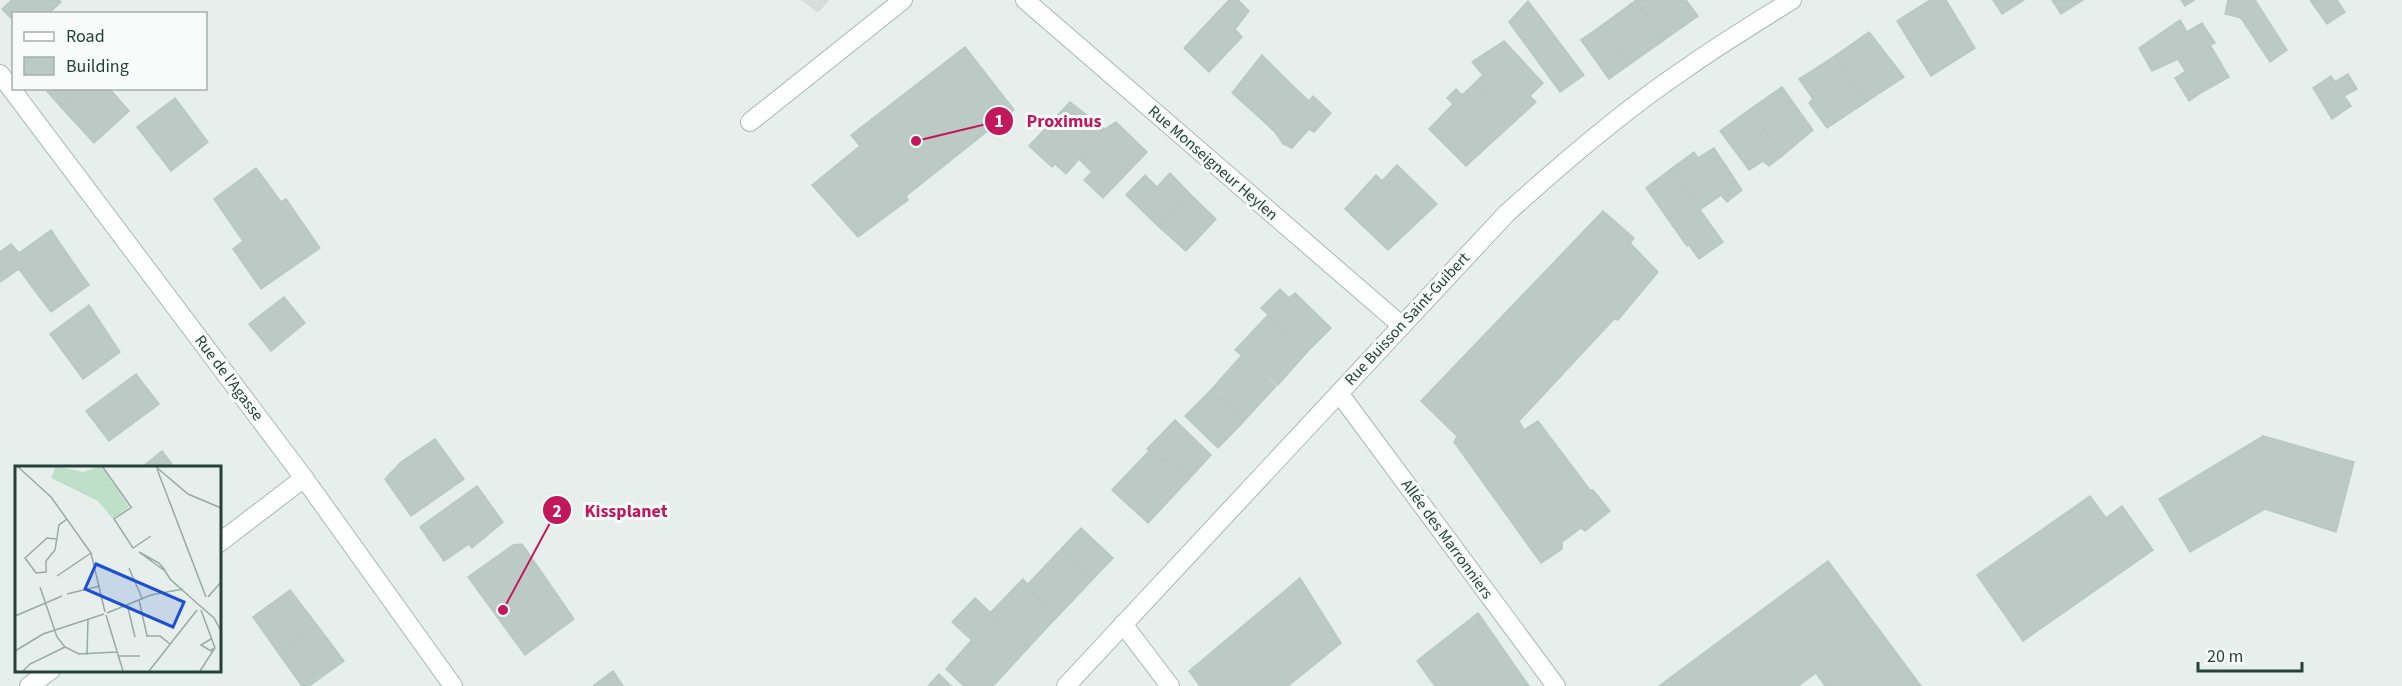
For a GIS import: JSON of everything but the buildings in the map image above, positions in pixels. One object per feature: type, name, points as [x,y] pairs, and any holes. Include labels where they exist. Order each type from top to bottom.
[{"type":"street","points":[[750,122],[903,0]]},
{"type":"street","name":"Rue Monseigneur Heylen","points":[[1025,0],[1401,325]]},
{"type":"street","name":"Rue Buisson Saint-Guibert","points":[[1066,686],[1507,213],[1564,161],[1688,67],[1792,0]]},
{"type":"street","name":"Rue de l'Agasse","points":[[0,74],[12,90]]},
{"type":"street","name":"Rue de l'Agasse","points":[[12,90],[304,478],[453,686]]},
{"type":"street","name":"Allée des Marronniers","points":[[1339,393],[1556,686]]},
{"type":"street","points":[[220,542],[304,478]]},
{"type":"street","points":[[1123,624],[1170,686]]},
{"type":"street","points":[[29,686],[48,671]]},
{"type":"shaded area","points":[[801,0],[829,0],[818,13]]},
{"type":"place","name":"Proximus","points":[[916,141]]},
{"type":"place","name":"Kissplanet","points":[[503,610]]}]
